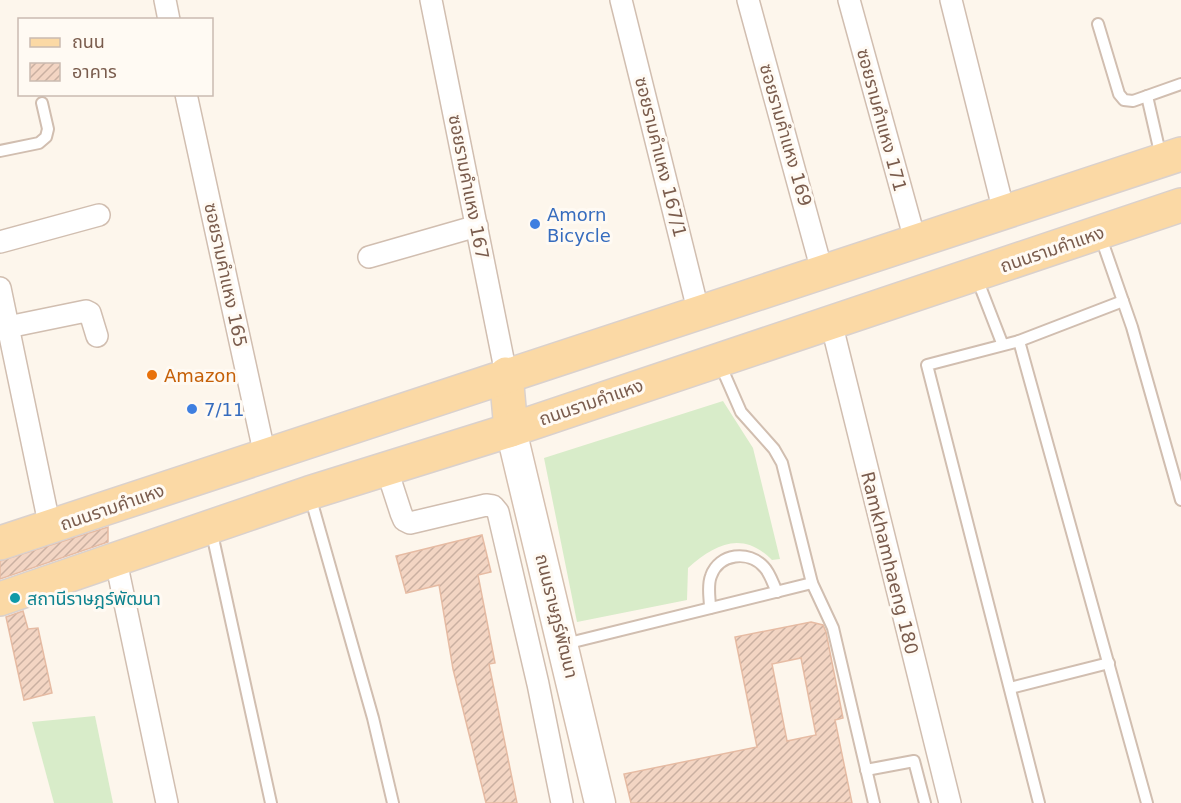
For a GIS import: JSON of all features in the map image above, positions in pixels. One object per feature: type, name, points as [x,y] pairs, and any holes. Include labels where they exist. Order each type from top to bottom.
[{"type":"main road","name":"ถนนรามคำแหง","points":[[0,543],[506,374],[699,314],[915,240],[1171,157]]},
{"type":"main road","name":"ถนนรามคำแหง","points":[[0,599],[309,493],[511,430],[718,358],[976,275],[1099,231],[1181,205]]},
{"type":"main road","points":[[506,374],[511,430]]},
{"type":"street","points":[[165,0],[169,18]]},
{"type":"street","name":"ซอยรามคำแหง 167","points":[[431,0],[506,374]]},
{"type":"street","name":"ซอยรามคำแหง 167/1","points":[[621,0],[699,314]]},
{"type":"street","name":"ซอยรามคำแหง 169","points":[[748,0],[822,271]]},
{"type":"street","name":"ซอยรามคำแหง 171","points":[[849,0],[915,240]]},
{"type":"street","points":[[951,0],[1004,212]]},
{"type":"street","name":"ซอยรามคำแหง 165","points":[[186,96],[265,456]]},
{"type":"street","points":[[0,242],[99,215]]},
{"type":"street","points":[[369,257],[477,226]]},
{"type":"street","points":[[0,288],[50,528]]},
{"type":"street","points":[[8,327],[86,311],[90,313],[97,336]]},
{"type":"street","name":"Ramkhamhaeng 180","points":[[831,322],[950,803]]},
{"type":"street","name":"ถนนราษฏร์พัฒนา","points":[[511,430],[572,677],[600,803]]},
{"type":"street","points":[[386,468],[404,520],[410,523],[486,505],[493,506],[498,512],[538,684],[562,803]]},
{"type":"street","points":[[116,561],[167,803]]},
{"type":"street","points":[[538,684],[572,677]]},
{"type":"lane","points":[[1098,24],[1119,94],[1124,100],[1133,101],[1181,84]]},
{"type":"lane","points":[[1147,96],[1171,157]]},
{"type":"lane","points":[[0,151],[39,143],[46,137],[48,129],[42,103]]},
{"type":"lane","points":[[1099,231],[1123,301],[1181,500]]},
{"type":"lane","points":[[976,275],[1002,343]]},
{"type":"lane","points":[[1040,803],[927,366],[1002,343],[1018,341],[1123,301]]},
{"type":"lane","points":[[1018,341],[1147,803]]},
{"type":"lane","points":[[718,358],[741,412],[774,449],[782,463],[812,583],[833,628],[874,803]]},
{"type":"lane","points":[[309,493],[373,718],[393,803]]},
{"type":"lane","points":[[211,526],[271,803]]},
{"type":"lane","points":[[710,608],[710,576],[723,560],[733,557],[744,555],[760,563],[767,570],[777,592]]},
{"type":"lane","points":[[564,644],[812,583]]},
{"type":"lane","points":[[1010,688],[1108,663]]},
{"type":"lane","points":[[866,770],[914,761],[925,803]]},
{"type":"green space","points":[[723,401],[753,448],[780,559],[772,560],[750,545],[739,543],[719,547],[708,552],[688,568],[687,600],[577,622],[544,458]]},
{"type":"green space","points":[[95,716],[113,803],[54,803],[32,722]]},
{"type":"building","points":[[108,527],[108,542],[0,579],[0,561]]},
{"type":"building","points":[[482,535],[491,572],[478,575],[495,663],[489,664],[517,803],[486,803],[453,669],[439,585],[406,593],[396,556]]},
{"type":"building","points":[[23,611],[28,629],[38,628],[52,693],[24,700],[6,617]]},
{"type":"building","points":[[811,622],[823,625],[843,718],[835,720],[852,803],[631,803],[624,774],[757,747],[735,637]],"holes":[[[801,658],[816,735],[787,741],[772,664]]]},
{"type":"place","name":"Amorn Bicycle","points":[[535,224]]},
{"type":"place","name":"Amazon","points":[[152,375]]},
{"type":"place","name":"7/11","points":[[192,409]]},
{"type":"place","name":"สถานีราษฎร์พัฒนา","points":[[15,598]]}]
